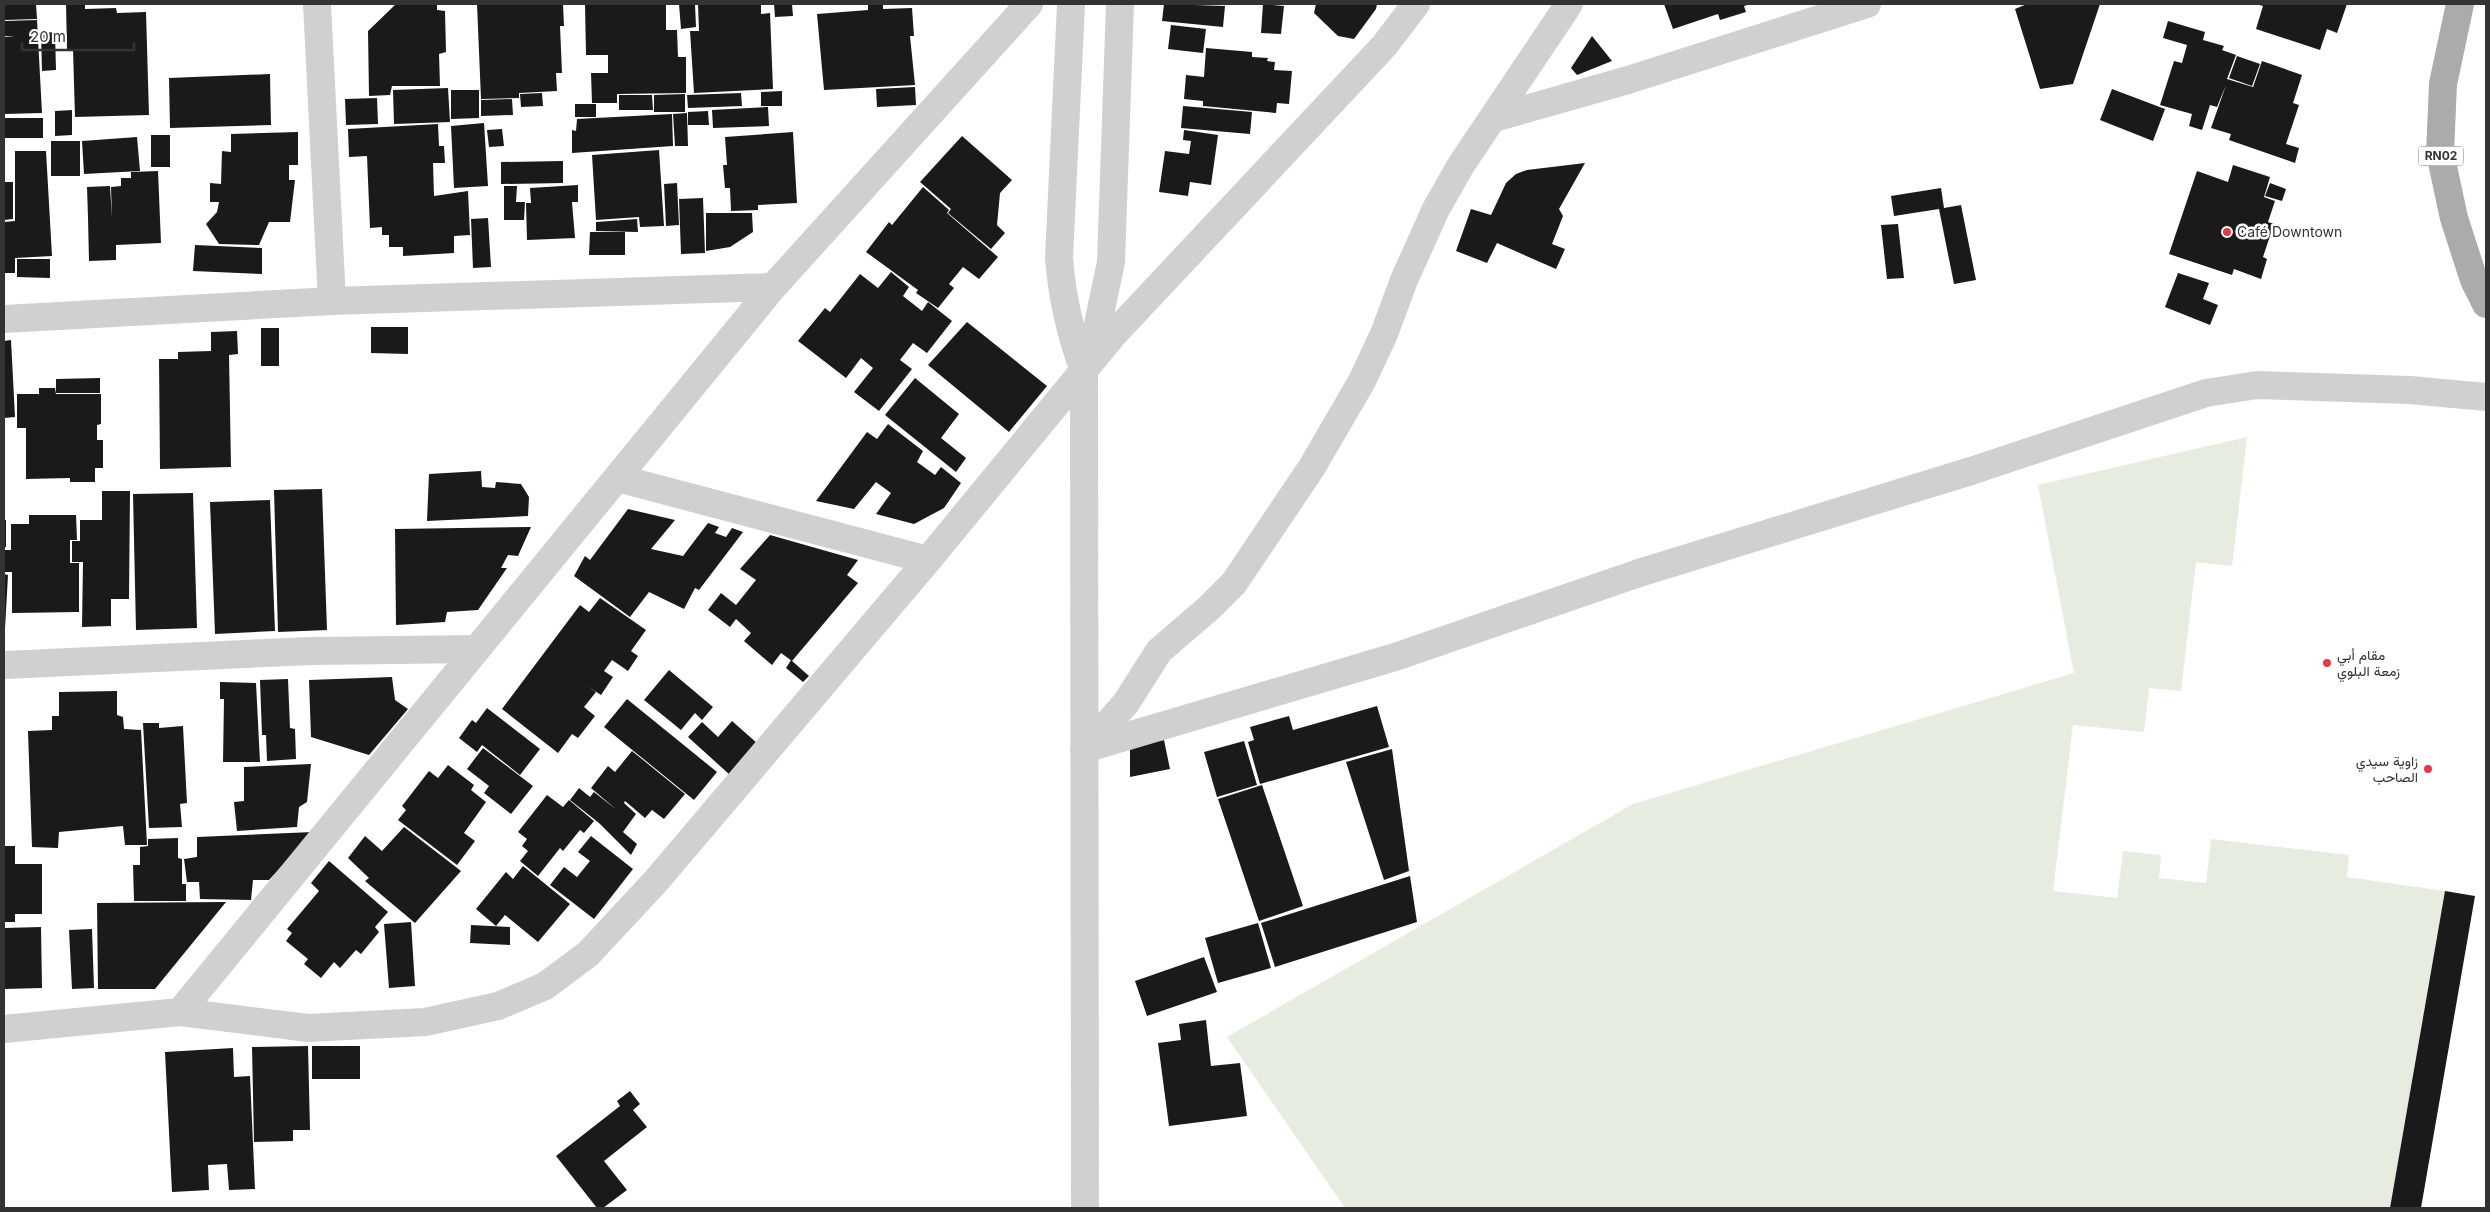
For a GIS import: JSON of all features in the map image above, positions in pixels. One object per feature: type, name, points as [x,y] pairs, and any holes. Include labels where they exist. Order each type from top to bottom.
[{"type":"main road","name":"RN02","points":[[2460,4],[2443,84],[2440,153],[2454,218],[2474,280],[2486,304]]},
{"type":"street","points":[[317,4],[332,301]]},
{"type":"street","points":[[180,1012],[773,287],[1029,4]]},
{"type":"street","points":[[1071,4],[1059,258],[1062,297],[1071,334],[1084,371]]},
{"type":"street","points":[[1086,1208],[1084,371],[1098,324],[1111,262],[1120,4]]},
{"type":"street","points":[[4,1029],[180,1012],[308,1028],[425,1022],[498,1006],[545,986],[588,954],[656,881],[928,560],[1112,336],[1384,46],[1416,4]]},
{"type":"street","points":[[1084,749],[1126,703],[1159,651],[1209,608],[1234,583],[1312,467],[1366,373],[1384,334],[1404,280],[1436,209],[1461,166],[1569,4]]},
{"type":"street","points":[[1494,118],[1628,80],[1867,4]]},
{"type":"street","points":[[4,319],[332,301],[773,287]]},
{"type":"street","points":[[1084,749],[1396,657],[1640,573],[1971,471],[2206,393],[2257,384],[2410,390],[2486,397]]},
{"type":"street","points":[[618,478],[928,560]]},
{"type":"street","points":[[4,665],[311,651],[477,649]]},
{"type":"shaded area","points":[[2247,437],[2232,566],[2196,562],[2181,691],[2149,688],[2144,732],[2073,725],[2053,891],[2117,898],[2123,851],[2161,855],[2159,878],[2206,883],[2211,839],[2349,855],[2347,877],[2445,891],[2390,1208],[1345,1208],[1227,1037],[1633,804],[2074,673],[2038,485]]},
{"type":"building","points":[[4,4],[36,4],[37,19],[4,20]]},
{"type":"building","points":[[66,4],[85,4],[85,9],[116,8],[117,13],[146,12],[149,115],[75,117],[73,49],[67,50]]},
{"type":"building","points":[[396,4],[437,4],[437,10],[445,11],[446,52],[439,54],[440,86],[392,86],[390,95],[369,96],[368,31]]},
{"type":"building","points":[[477,4],[563,4],[564,26],[560,26],[562,73],[556,73],[557,91],[519,93],[519,98],[481,99]]},
{"type":"building","points":[[585,4],[666,4],[666,30],[677,30],[678,57],[686,57],[686,93],[617,94],[617,103],[592,103],[591,73],[608,73],[608,55],[586,55]]},
{"type":"building","points":[[679,4],[695,4],[696,27],[681,29]]},
{"type":"building","points":[[698,4],[761,4],[761,14],[770,13],[773,89],[694,93],[690,31],[699,31]]},
{"type":"building","points":[[774,4],[792,4],[793,16],[775,17]]},
{"type":"building","points":[[868,4],[883,4],[883,9],[912,8],[914,36],[910,36],[915,85],[824,90],[817,14],[868,10]]},
{"type":"building","points":[[1164,4],[1225,6],[1223,27],[1162,21]]},
{"type":"building","points":[[1263,4],[1284,6],[1281,34],[1261,33]]},
{"type":"building","points":[[1316,4],[1377,4],[1376,9],[1354,39],[1338,36],[1314,13]]},
{"type":"building","points":[[1664,4],[1751,4],[1744,6],[1746,12],[1720,20],[1718,14],[1673,29]]},
{"type":"building","points":[[2027,4],[2100,4],[2073,84],[2040,89],[2015,9]]},
{"type":"building","points":[[2256,4],[2347,4],[2337,33],[2327,29],[2320,50],[2256,29],[2263,6]]},
{"type":"building","points":[[37,20],[42,113],[4,114],[4,37],[15,36],[4,36],[4,21]]},
{"type":"building","points":[[2168,21],[2205,32],[2203,40],[2224,46],[2222,50],[2236,55],[2227,79],[2253,87],[2262,61],[2302,75],[2293,103],[2299,105],[2286,144],[2299,148],[2295,163],[2229,140],[2231,134],[2211,128],[2226,85],[2217,107],[2210,105],[2202,130],[2189,126],[2192,114],[2160,105],[2174,61],[2182,63],[2187,45],[2163,38]]},
{"type":"building","points":[[1171,25],[1206,29],[1203,53],[1168,49]]},
{"type":"building","points":[[55,32],[56,70],[42,71],[41,33]]},
{"type":"building","points":[[1592,36],[1612,61],[1577,75],[1571,68]]},
{"type":"building","points":[[1206,48],[1252,52],[1252,57],[1268,58],[1267,61],[1275,62],[1274,70],[1292,71],[1289,104],[1277,103],[1276,113],[1203,106],[1203,101],[1184,99],[1186,75],[1204,77]]},
{"type":"building","points":[[2237,56],[2260,64],[2252,86],[2229,78]]},
{"type":"building","points":[[270,74],[271,125],[170,128],[169,78]]},
{"type":"building","points":[[915,87],[916,105],[877,107],[876,89]]},
{"type":"building","points":[[448,88],[450,122],[394,124],[393,90]]},
{"type":"building","points":[[2112,89],[2165,109],[2153,141],[2100,120]]},
{"type":"building","points":[[451,90],[479,90],[479,118],[451,119]]},
{"type":"building","points":[[782,91],[782,106],[761,106],[761,92]]},
{"type":"building","points":[[542,93],[543,106],[521,107],[520,94]]},
{"type":"building","points":[[741,93],[742,106],[688,108],[687,95]]},
{"type":"building","points":[[685,94],[685,112],[654,112],[654,95]]},
{"type":"building","points":[[619,95],[652,95],[653,110],[619,110]]},
{"type":"building","points":[[377,98],[378,124],[346,125],[345,99]]},
{"type":"building","points":[[512,99],[513,115],[481,116],[481,100]]},
{"type":"building","points":[[575,104],[596,104],[596,117],[575,117]]},
{"type":"building","points":[[1183,106],[1252,112],[1250,134],[1181,128]]},
{"type":"building","points":[[768,107],[769,126],[713,128],[712,110]]},
{"type":"building","points":[[72,110],[72,135],[55,136],[55,111]]},
{"type":"building","points":[[708,111],[709,125],[688,125],[688,112]]},
{"type":"building","points":[[687,113],[688,146],[675,146],[673,114]]},
{"type":"building","points":[[672,114],[673,146],[572,153],[572,130],[576,131],[577,119]]},
{"type":"building","points":[[4,118],[43,118],[43,138],[4,138]]},
{"type":"building","points":[[484,123],[488,186],[454,188],[451,126]]},
{"type":"building","points":[[438,124],[439,146],[444,146],[445,163],[433,163],[434,196],[468,191],[470,235],[454,236],[454,253],[403,256],[403,247],[389,247],[389,235],[382,235],[382,227],[370,228],[367,156],[349,157],[348,129]]},
{"type":"building","points":[[502,129],[504,146],[489,147],[487,130]]},
{"type":"building","points":[[1184,130],[1218,135],[1211,185],[1190,182],[1188,196],[1159,192],[1165,151],[1189,154],[1191,141],[1183,140]]},
{"type":"building","points":[[298,132],[298,165],[289,165],[289,180],[295,180],[290,222],[269,222],[259,245],[219,244],[206,224],[217,212],[219,202],[210,202],[210,183],[221,184],[222,151],[231,152],[231,134]]},
{"type":"building","points":[[793,132],[797,203],[758,205],[758,210],[731,211],[730,188],[725,188],[723,165],[727,165],[725,137]]},
{"type":"building","points":[[151,135],[170,135],[170,167],[151,167]]},
{"type":"building","points":[[962,136],[1012,180],[1000,193],[997,225],[1005,233],[991,249],[948,213],[951,209],[920,182]]},
{"type":"building","points":[[137,137],[140,171],[84,174],[82,141]]},
{"type":"building","points":[[51,141],[80,141],[80,176],[51,176]]},
{"type":"building","points":[[659,150],[664,226],[640,227],[639,217],[596,220],[592,155]]},
{"type":"building","points":[[15,151],[46,151],[52,256],[15,258],[15,273],[4,273],[4,222],[15,221]]},
{"type":"building","points":[[563,161],[563,183],[501,184],[501,162]]},
{"type":"building","points":[[1585,163],[1559,209],[1563,216],[1552,244],[1565,249],[1556,269],[1497,243],[1487,263],[1456,251],[1471,209],[1491,215],[1506,183],[1516,174],[1527,170]]},
{"type":"building","points":[[2233,165],[2270,177],[2264,197],[2275,201],[2268,222],[2274,224],[2263,257],[2267,259],[2261,279],[2234,269],[2232,275],[2169,254],[2197,171],[2228,182]]},
{"type":"building","points":[[158,171],[161,243],[116,245],[116,260],[89,261],[87,187],[110,186],[112,218],[111,187],[121,186],[121,178],[131,178],[131,172]]},
{"type":"building","points":[[4,182],[13,182],[13,219],[4,220]]},
{"type":"building","points":[[677,183],[679,225],[666,226],[664,184]]},
{"type":"building","points":[[2270,183],[2286,189],[2282,201],[2265,196]]},
{"type":"building","points":[[578,185],[578,202],[572,202],[575,238],[527,240],[526,203],[531,203],[530,188]]},
{"type":"building","points":[[504,186],[517,186],[516,202],[525,202],[524,220],[504,220]]},
{"type":"building","points":[[923,187],[949,210],[947,213],[998,257],[979,279],[963,267],[949,284],[954,288],[938,308],[916,293],[918,290],[866,252],[889,222],[892,225]]},
{"type":"building","points":[[1941,188],[1944,208],[1961,205],[1976,280],[1954,284],[1939,209],[1894,216],[1891,196]]},
{"type":"building","points":[[703,198],[705,253],[681,254],[679,199]]},
{"type":"building","points":[[706,213],[752,213],[753,232],[730,247],[706,251]]},
{"type":"building","points":[[488,218],[491,267],[473,268],[471,219]]},
{"type":"building","points":[[637,219],[638,232],[596,231],[596,222]]},
{"type":"building","points":[[1898,224],[1904,278],[1887,279],[1881,225]]},
{"type":"building","points":[[590,232],[625,232],[625,255],[589,255]]},
{"type":"building","points":[[195,245],[262,248],[262,274],[193,271]]},
{"type":"building","points":[[17,259],[50,259],[50,278],[17,277]]},
{"type":"building","points":[[891,272],[909,287],[903,296],[922,311],[928,302],[952,321],[927,353],[913,343],[900,360],[912,369],[879,411],[854,392],[873,368],[861,358],[846,378],[798,341],[825,308],[830,312],[860,274],[878,288]]},
{"type":"building","points":[[2178,273],[2209,283],[2203,299],[2218,305],[2210,325],[2165,307]]},
{"type":"building","points":[[967,322],[1047,386],[1009,432],[928,365]]},
{"type":"building","points":[[371,327],[408,327],[408,354],[371,353]]},
{"type":"building","points":[[261,328],[279,328],[279,366],[261,366]]},
{"type":"building","points":[[237,331],[238,354],[229,355],[231,467],[160,469],[159,359],[178,359],[178,352],[211,351],[211,332]]},
{"type":"building","points":[[11,340],[15,417],[4,418],[4,341]]},
{"type":"building","points":[[100,378],[100,393],[56,393],[56,379]]},
{"type":"building","points":[[915,378],[959,414],[941,438],[966,458],[956,472],[885,415]]},
{"type":"building","points":[[39,388],[55,388],[56,394],[101,394],[101,424],[97,425],[97,440],[103,440],[103,468],[95,468],[95,482],[70,482],[70,478],[26,479],[26,428],[17,428],[17,394],[39,394]]},
{"type":"building","points":[[888,424],[923,451],[917,462],[935,475],[941,467],[961,483],[944,508],[914,524],[876,514],[891,493],[876,482],[854,509],[816,501],[867,432],[877,439]]},
{"type":"building","points":[[481,471],[482,487],[495,488],[496,482],[521,484],[529,497],[528,516],[427,521],[429,474]]},
{"type":"building","points":[[322,489],[327,630],[278,632],[274,490]]},
{"type":"building","points":[[102,491],[130,491],[129,599],[111,599],[111,626],[82,627],[83,562],[72,562],[72,541],[80,541],[80,520],[102,520]]},
{"type":"building","points":[[193,493],[197,628],[136,630],[133,494]]},
{"type":"building","points":[[270,500],[275,631],[215,634],[210,502]]},
{"type":"building","points":[[628,509],[675,520],[651,549],[683,556],[708,523],[719,527],[715,533],[726,537],[732,528],[743,532],[699,590],[695,588],[684,609],[649,592],[630,617],[574,576],[585,556],[590,560]]},
{"type":"building","points":[[29,515],[76,515],[77,540],[70,540],[70,563],[79,563],[79,612],[12,613],[12,572],[4,572],[4,550],[11,550],[11,524],[29,524]]},
{"type":"building","points":[[4,520],[6,520],[6,547],[4,547]]},
{"type":"building","points":[[531,527],[518,556],[508,555],[501,568],[507,568],[478,610],[447,612],[445,622],[396,625],[395,529]]},
{"type":"building","points":[[770,535],[858,560],[847,575],[858,583],[792,661],[781,653],[772,665],[744,641],[751,633],[736,619],[730,627],[708,610],[721,593],[736,605],[756,580],[740,569]]},
{"type":"building","points":[[4,574],[8,575],[5,629],[4,629]]},
{"type":"building","points":[[600,598],[646,630],[631,651],[638,656],[628,671],[612,660],[604,671],[613,677],[601,695],[586,685],[596,692],[584,707],[595,716],[578,738],[572,734],[558,753],[502,709],[580,605],[589,612]]},
{"type":"building","points":[[791,660],[809,676],[803,682],[786,668]]},
{"type":"building","points":[[669,670],[713,707],[702,720],[695,713],[681,730],[644,700]]},
{"type":"building","points":[[392,677],[395,700],[408,709],[369,755],[311,737],[309,680]]},
{"type":"building","points":[[288,679],[290,728],[295,729],[296,759],[267,761],[266,735],[262,735],[260,680]]},
{"type":"building","points":[[220,682],[256,683],[260,762],[223,762],[224,699],[220,699]]},
{"type":"building","points":[[117,691],[117,715],[123,717],[124,729],[141,730],[147,845],[125,845],[123,826],[59,832],[58,848],[32,847],[28,731],[52,730],[52,716],[59,716],[59,692]]},
{"type":"building","points":[[627,699],[717,772],[694,800],[604,727]]},
{"type":"building","points":[[1377,706],[1389,747],[1260,784],[1248,742],[1254,740],[1250,727],[1289,716],[1293,730]]},
{"type":"building","points":[[487,708],[540,749],[520,775],[482,745],[477,752],[459,738],[472,720],[476,723]]},
{"type":"building","points":[[732,721],[758,744],[730,775],[688,737],[702,722],[718,737]]},
{"type":"building","points":[[143,723],[159,723],[159,728],[183,726],[187,803],[180,804],[182,827],[149,828]]},
{"type":"building","points":[[1164,740],[1170,769],[1130,777],[1130,746]]},
{"type":"building","points":[[1244,741],[1257,785],[1217,797],[1204,752]]},
{"type":"building","points":[[483,748],[533,786],[511,814],[484,793],[489,786],[467,769]]},
{"type":"building","points":[[1392,749],[1409,871],[1384,880],[1346,762]]},
{"type":"building","points":[[632,751],[685,794],[664,819],[652,810],[645,818],[625,801],[624,803],[636,814],[623,832],[637,844],[631,855],[599,823],[570,800],[579,788],[590,797],[594,792],[617,810],[591,788],[608,766],[615,772]]},
{"type":"building","points":[[311,764],[307,802],[299,807],[297,827],[237,831],[234,802],[244,801],[244,767]]},
{"type":"building","points":[[448,765],[474,785],[471,790],[486,802],[464,833],[475,841],[457,865],[398,820],[406,810],[402,806],[429,771],[438,778]]},
{"type":"building","points":[[1262,785],[1303,906],[1259,921],[1218,799]]},
{"type":"building","points":[[547,795],[563,807],[569,800],[594,821],[584,833],[580,830],[563,851],[560,848],[538,876],[520,861],[528,851],[522,846],[527,839],[518,832]]},
{"type":"building","points":[[404,827],[461,871],[415,923],[365,881],[369,878],[348,858],[365,836],[382,851]]},
{"type":"building","points":[[313,832],[269,880],[253,880],[251,900],[200,899],[199,882],[187,882],[184,859],[197,857],[197,837]]},
{"type":"building","points":[[591,836],[633,869],[594,919],[550,885],[564,867],[577,877],[590,861],[578,852]]},
{"type":"building","points":[[178,838],[178,858],[182,859],[182,884],[186,884],[186,901],[134,901],[133,865],[140,865],[140,847],[148,846],[148,839]]},
{"type":"building","points":[[4,846],[15,846],[15,864],[42,864],[42,914],[15,914],[15,922],[4,922]]},
{"type":"building","points":[[329,861],[388,912],[375,927],[379,932],[361,954],[356,950],[340,968],[334,962],[321,978],[304,964],[308,959],[286,941],[292,933],[287,929],[319,891],[311,883]]},
{"type":"building","points":[[523,866],[570,904],[538,942],[505,915],[496,926],[476,909],[506,872],[513,879]]},
{"type":"building","points":[[1410,876],[1417,922],[1275,967],[1261,923]]},
{"type":"building","points":[[2445,891],[2475,896],[2421,1208],[2390,1208]]},
{"type":"building","points":[[226,902],[155,989],[98,989],[97,903]]},
{"type":"building","points":[[411,922],[415,986],[389,988],[384,924]]},
{"type":"building","points":[[1258,923],[1271,968],[1218,983],[1205,938]]},
{"type":"building","points":[[471,925],[510,927],[510,945],[470,943]]},
{"type":"building","points":[[41,927],[42,988],[4,989],[4,928]]},
{"type":"building","points":[[92,929],[94,988],[72,989],[69,930]]},
{"type":"building","points":[[1204,957],[1217,992],[1147,1016],[1135,981]]},
{"type":"building","points":[[1206,1020],[1211,1066],[1240,1063],[1247,1116],[1169,1126],[1158,1043],[1181,1040],[1179,1024]]},
{"type":"building","points":[[308,1046],[310,1130],[293,1130],[293,1141],[254,1142],[252,1047]]},
{"type":"building","points":[[312,1046],[360,1046],[360,1079],[312,1079]]},
{"type":"building","points":[[233,1048],[234,1077],[250,1076],[255,1189],[229,1190],[227,1164],[208,1165],[209,1190],[172,1192],[165,1052]]},
{"type":"building","points":[[630,1091],[640,1104],[633,1110],[647,1127],[604,1161],[627,1190],[603,1208],[597,1208],[556,1156],[620,1106],[617,1101]]},
{"type":"place","name":"Café Downtown","points":[[2227,232]]},
{"type":"place","name":"مقام أبي زمعة البلوي","points":[[2327,663]]},
{"type":"place","name":"زاوية سيدي الصاحب","points":[[2428,769]]}]
